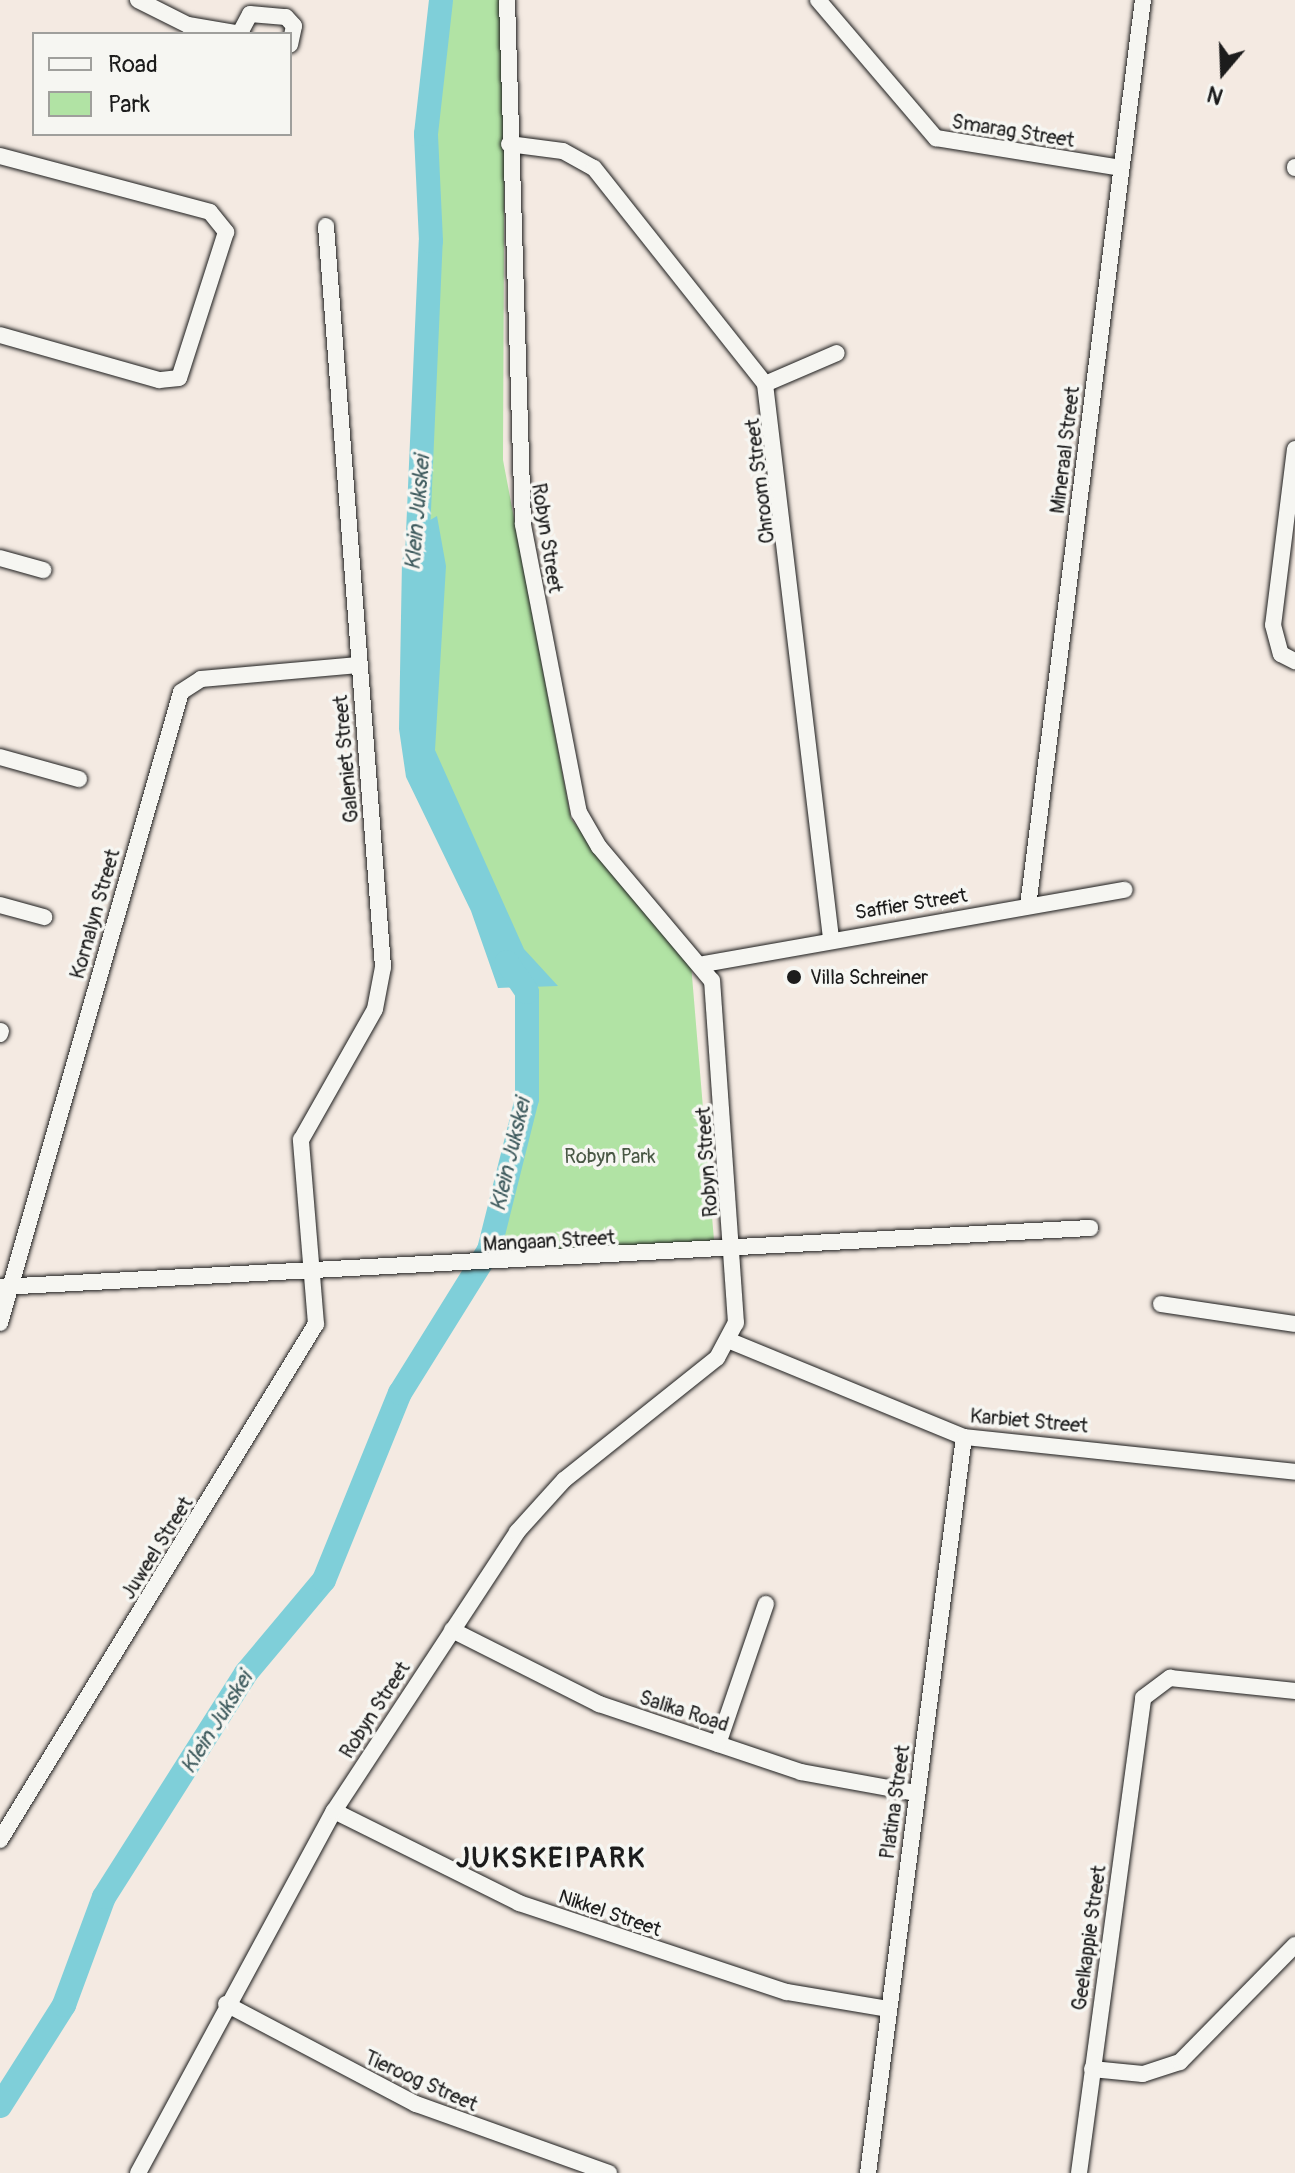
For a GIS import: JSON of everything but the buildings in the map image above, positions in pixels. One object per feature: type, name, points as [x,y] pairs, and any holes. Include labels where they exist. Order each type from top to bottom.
[{"type":"street","points":[[138,0],[188,25],[241,32],[250,14],[286,17],[294,26],[292,36]]},
{"type":"street","name":"Robyn Street","points":[[138,2173],[226,2004],[334,1811],[452,1630],[550,1493],[730,1341],[734,1252],[718,1021],[704,964],[599,847],[575,799],[516,472],[507,0]]},
{"type":"street","name":"Smarag Street","points":[[818,0],[936,138],[1121,168]]},
{"type":"street","name":"Mineraal Street","points":[[1028,906],[1143,0]]},
{"type":"street","points":[[509,144],[563,151],[594,168],[765,384],[837,353]]},
{"type":"street","points":[[0,156],[199,209],[219,217],[226,232],[179,378],[159,380],[0,335]]},
{"type":"street","name":"Galeniet Street","points":[[310,1268],[302,1131],[382,989],[326,226]]},
{"type":"street","name":"Chroom Street","points":[[765,384],[831,938]]},
{"type":"street","points":[[1295,449],[1273,638],[1295,661]]},
{"type":"street","points":[[0,558],[43,570]]},
{"type":"street","name":"Kornalyn Street","points":[[0,1323],[5,1287],[181,692],[201,679],[358,665]]},
{"type":"street","points":[[0,757],[79,779]]},
{"type":"street","name":"Saffier Street","points":[[704,964],[831,938],[1125,890]]},
{"type":"street","points":[[0,905],[44,917]]},
{"type":"street","name":"Mangaan Street","points":[[5,1287],[310,1268],[392,1269],[734,1252],[1090,1228]]},
{"type":"street","name":"Juweel Street","points":[[0,1840],[304,1350],[316,1324],[310,1268]]},
{"type":"street","points":[[1161,1304],[1295,1324]]},
{"type":"street","name":"Karbiet Street","points":[[730,1341],[964,1437],[1295,1472]]},
{"type":"street","name":"Platina Street","points":[[868,2173],[964,1437]]},
{"type":"street","points":[[718,1744],[766,1604]]},
{"type":"street","name":"Salika Road","points":[[452,1630],[589,1700],[824,1778],[917,1793]]},
{"type":"street","name":"Geelkappie Street","points":[[1079,2173],[1139,1708],[1153,1685],[1170,1678],[1295,1691]]},
{"type":"street","name":"Nikkel Street","points":[[334,1811],[532,1908],[787,1992],[889,2009]]},
{"type":"street","points":[[1092,2069],[1143,2074],[1180,2062],[1295,1945]]},
{"type":"street","name":"Tieroog Street","points":[[226,2004],[416,2104],[609,2173]]},
{"type":"green space","name":"Robyn Park","points":[[441,0],[505,0],[503,460],[571,819],[691,964],[715,1252],[489,1250],[527,1099],[527,992],[502,955],[420,734],[426,134]]},
{"type":"water","points":[[437,516],[446,566],[435,750],[524,949],[558,986],[498,988],[471,911],[406,777],[399,729],[402,561],[410,532]]},
{"type":"waterway","name":"Klein Jukskei","points":[[417,556],[431,241],[426,134],[441,0]]},
{"type":"waterway","name":"Klein Jukskei","points":[[0,2106],[64,2005],[104,1897],[246,1673],[324,1580],[400,1393],[489,1250],[527,1099],[527,992],[507,962]]},
{"type":"place","name":"Villa Schreiner","points":[[794,977]]},
{"type":"district","name":"JUKSKEIPARK","points":[[551,1859]]}]
